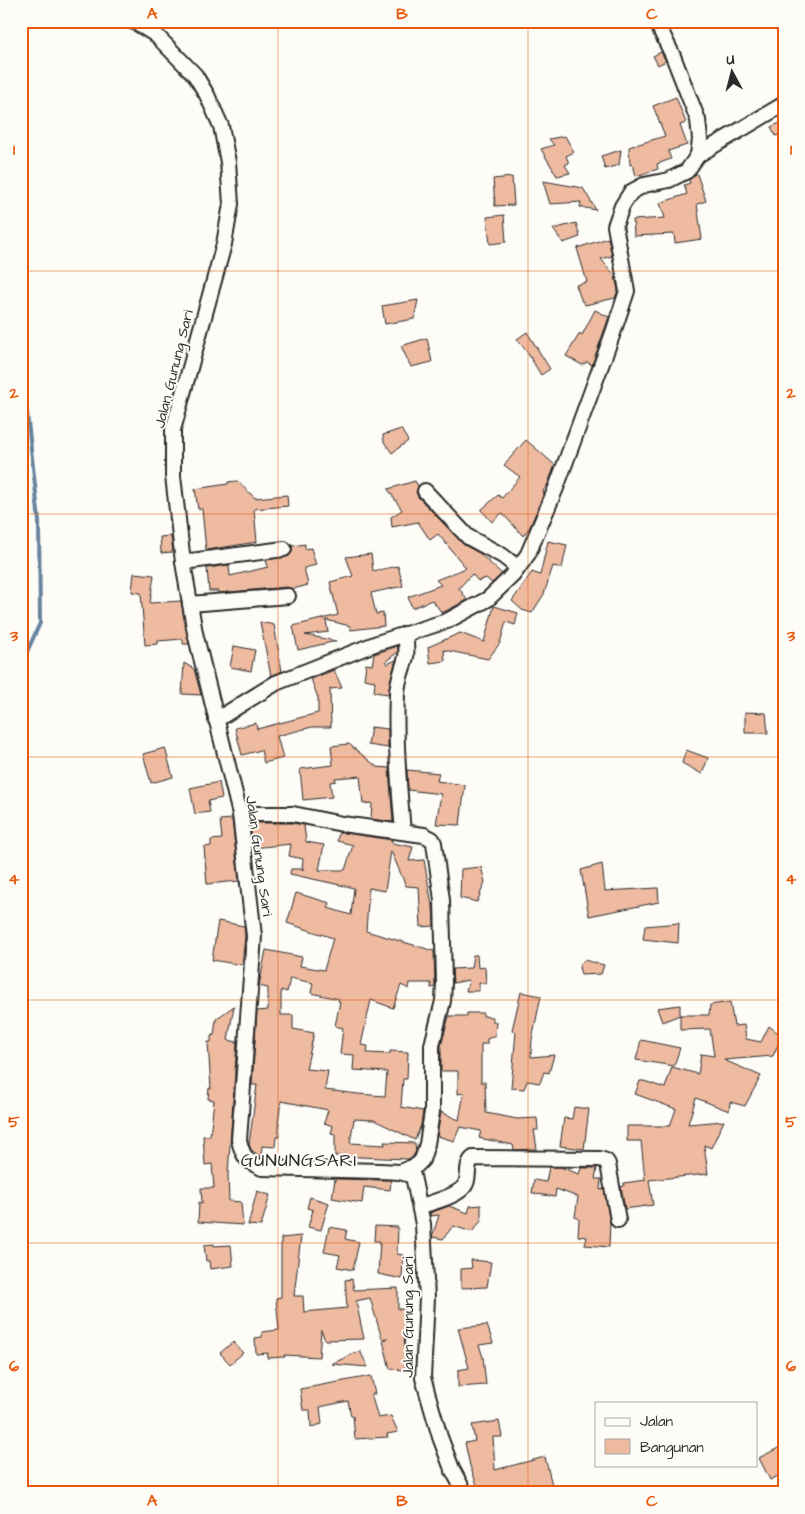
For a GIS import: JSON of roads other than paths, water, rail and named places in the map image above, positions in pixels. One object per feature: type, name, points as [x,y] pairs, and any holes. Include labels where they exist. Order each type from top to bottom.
[{"type":"street","name":"Jalan Gunung Sari","points":[[132,21],[156,35],[195,75],[207,95],[221,126],[228,162],[232,204],[224,244],[173,430],[173,476],[183,562],[195,633],[240,814],[254,936],[239,1140],[242,1153],[250,1162],[262,1168],[400,1172],[413,1176],[423,1224],[427,1298],[423,1378],[440,1437],[452,1468],[465,1493]]},
{"type":"street","points":[[656,21],[673,56],[698,120],[700,139],[698,155]]},
{"type":"street","points":[[216,720],[276,683],[377,643],[447,621],[488,599],[513,575],[528,554],[556,488],[614,333],[626,291],[616,226],[622,206],[631,192],[644,185],[668,180],[687,171],[698,155],[784,104]]},
{"type":"street","points":[[425,491],[468,537],[498,553],[518,568]]},
{"type":"street","points":[[183,562],[284,549]]},
{"type":"street","points":[[190,604],[288,596]]},
{"type":"street","points":[[402,832],[396,758],[396,727],[397,691],[406,655],[405,634]]},
{"type":"street","points":[[240,814],[292,814],[342,824],[428,836],[434,843],[442,900],[444,1000],[432,1045],[432,1112],[425,1153],[418,1165],[400,1172]]},
{"type":"street","points":[[420,1206],[442,1200],[463,1188],[467,1182],[468,1165],[473,1158],[600,1159],[608,1164],[618,1220]]},
{"type":"waterway","points":[[21,299],[23,377],[39,521],[40,623],[21,665]]},
{"type":"district","name":"GUNUNGSARI","points":[[299,1160]]}]
